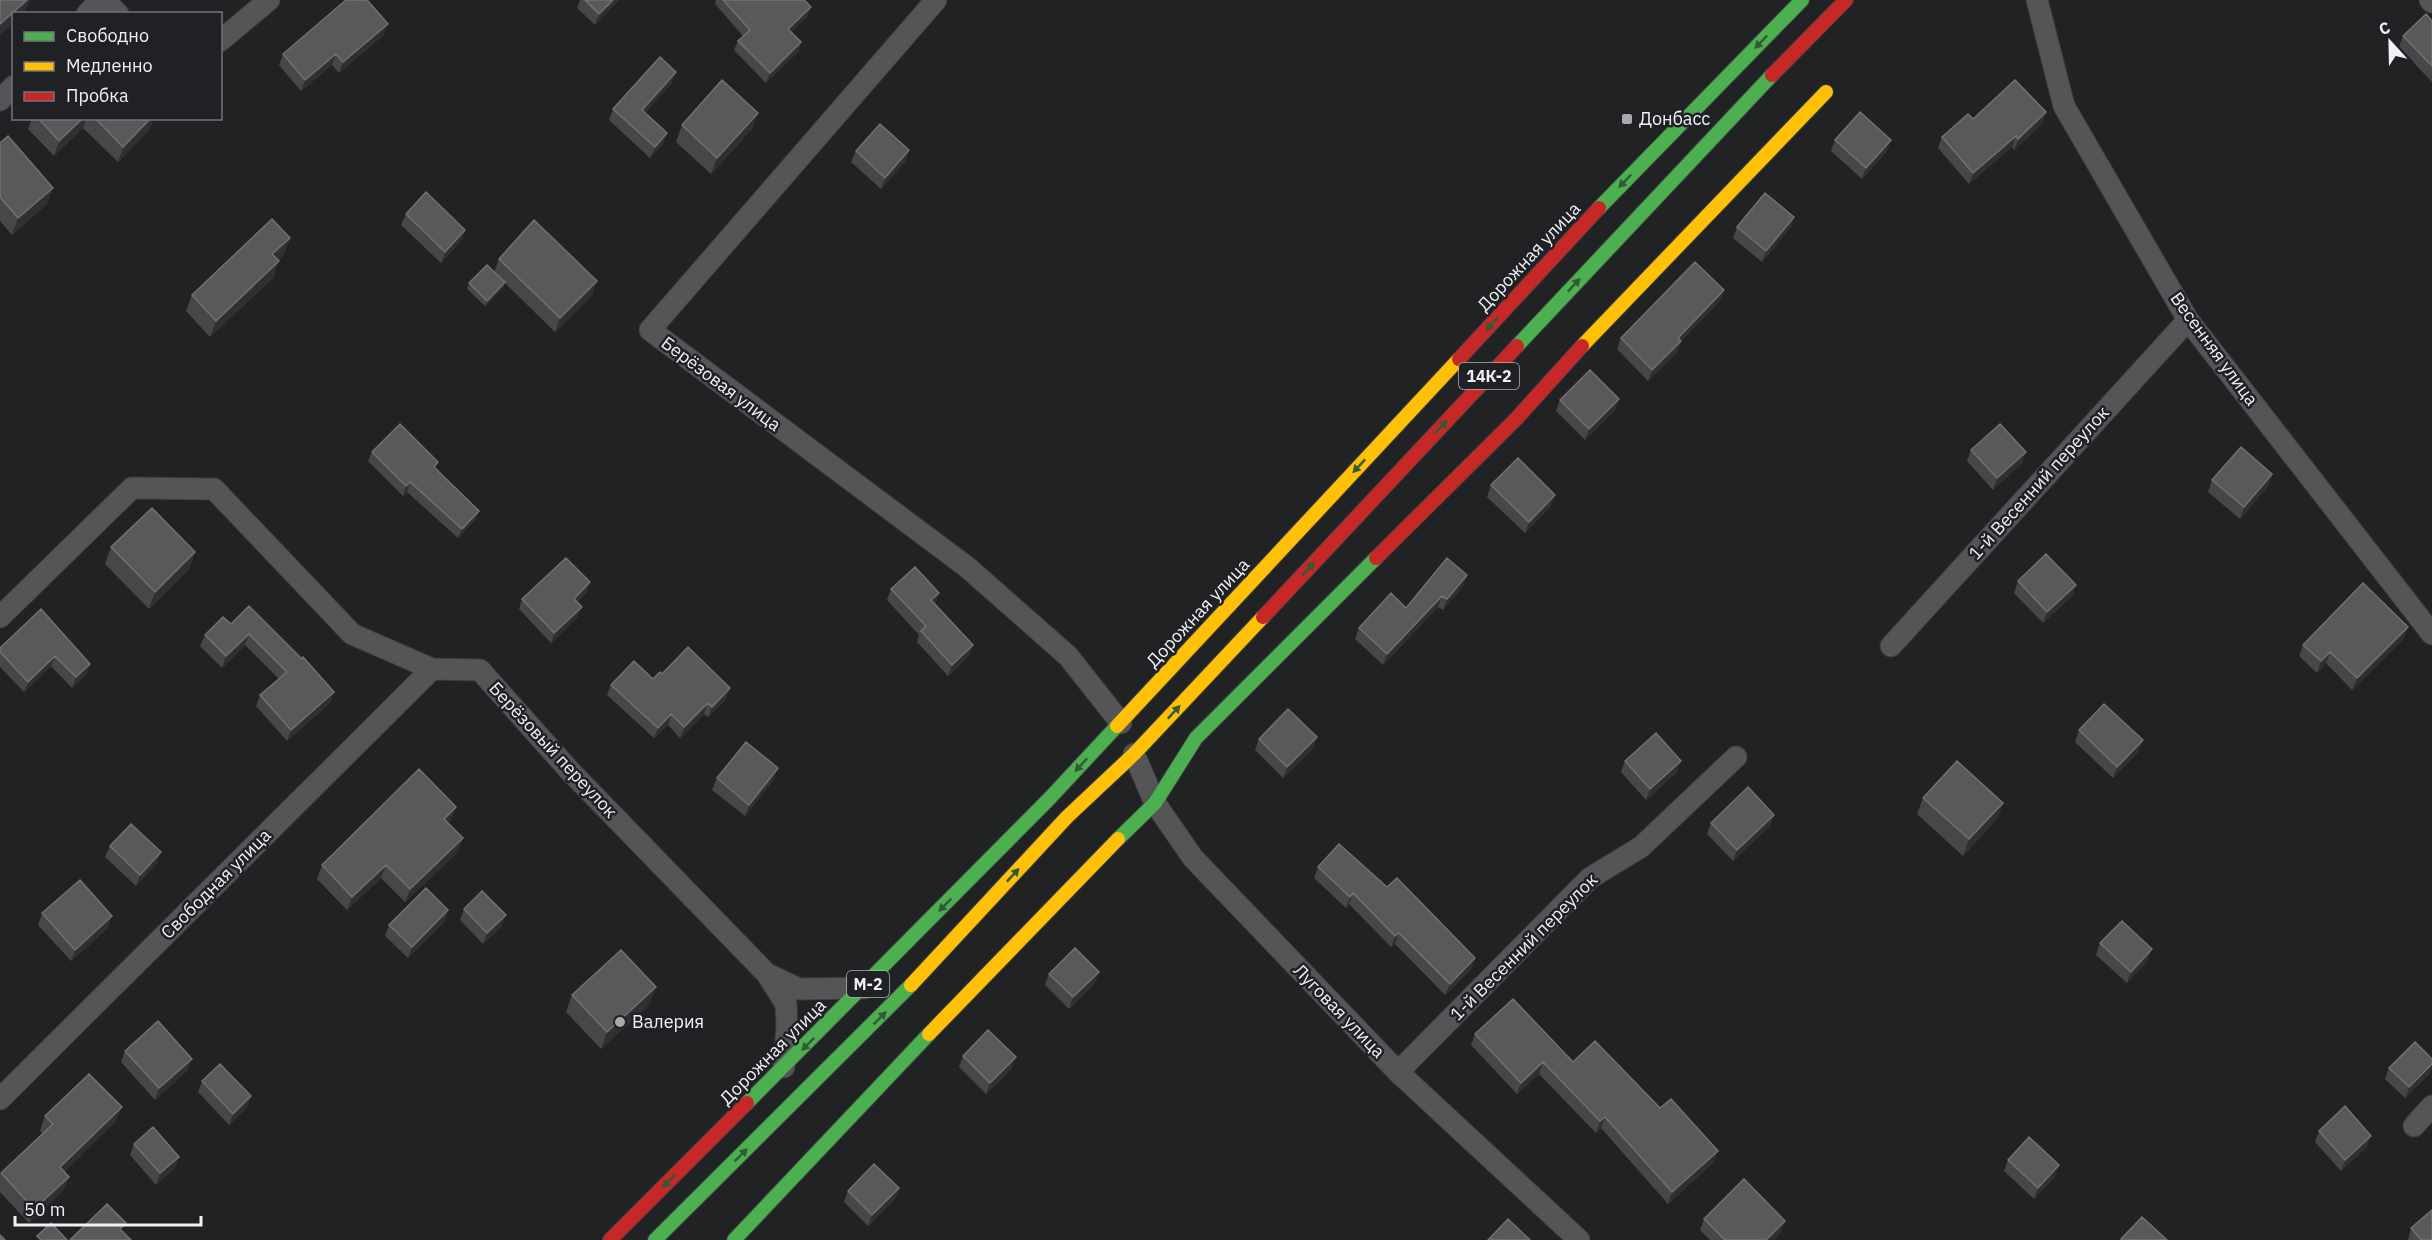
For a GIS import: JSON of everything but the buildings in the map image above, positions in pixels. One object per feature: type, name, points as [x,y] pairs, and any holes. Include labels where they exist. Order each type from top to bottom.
[{"type":"main road","name":"Дорожная улица","points":[[609,1240],[864,988],[1121,723],[1611,196],[1802,0]]},
{"type":"main road","name":"14К-2","points":[[1134,754],[1747,101],[1846,0]]},
{"type":"main road","points":[[734,1240],[1076,880],[1155,803],[1196,738],[1517,418],[1579,349],[1826,92]]},
{"type":"main road","name":"М-2","points":[[654,1240],[891,1007],[1067,818],[1134,754]]},
{"type":"street","points":[[89,12],[103,0],[116,12]]},
{"type":"street","points":[[222,39],[269,0]]},
{"type":"street","name":"Берёзовая улица","points":[[936,0],[650,330],[967,567],[1068,656],[1121,723]]},
{"type":"street","name":"Весенняя улица","points":[[2037,0],[2064,106],[2188,320],[2432,634]]},
{"type":"street","points":[[0,99],[12,88]]},
{"type":"street","name":"1-й Весенний переулок","points":[[1891,646],[2188,320]]},
{"type":"street","name":"Берёзовый переулок","points":[[0,617],[132,488],[214,489],[352,634],[432,669],[480,670],[570,771],[767,974],[786,1004],[788,1025],[783,1068]]},
{"type":"street","name":"Свободная улица","points":[[0,1099],[432,669]]},
{"type":"street","name":"Луговая улица","points":[[1134,754],[1155,803],[1193,858],[1398,1072],[1580,1240]]},
{"type":"street","name":"1-й Весенний переулок","points":[[1398,1072],[1590,878],[1641,847],[1736,757]]},
{"type":"street","name":"Берёзовый переулок","points":[[767,974],[799,989],[864,988]]},
{"type":"street","points":[[2414,1126],[2432,1106]]},
{"type":"traffic: fast","points":[[1599,208],[1802,0]]},
{"type":"traffic: fast","points":[[1517,346],[1772,75]]},
{"type":"traffic: fast","points":[[1118,839],[1155,803],[1196,738],[1376,558]]},
{"type":"traffic: fast","points":[[747,1103],[1049,799],[1117,726]]},
{"type":"traffic: fast","points":[[655,1240],[911,985]]},
{"type":"traffic: fast","points":[[734,1240],[929,1034]]},
{"type":"traffic: slow","points":[[1582,346],[1826,92]]},
{"type":"traffic: slow","points":[[1117,726],[1459,359]]},
{"type":"traffic: slow","points":[[911,985],[1067,817],[1134,754],[1263,617]]},
{"type":"traffic: slow","points":[[929,1034],[1118,839]]},
{"type":"traffic: jam","points":[[1772,75],[1846,0]]},
{"type":"traffic: jam","points":[[1459,359],[1599,208]]},
{"type":"traffic: jam","points":[[1263,617],[1517,346]]},
{"type":"traffic: jam","points":[[1376,558],[1517,418],[1582,346]]},
{"type":"traffic: jam","points":[[610,1240],[747,1103]]},
{"type":"place","name":"Донбасс","points":[[1627,119]]},
{"type":"place","name":"Валерия","points":[[620,1022]]}]
